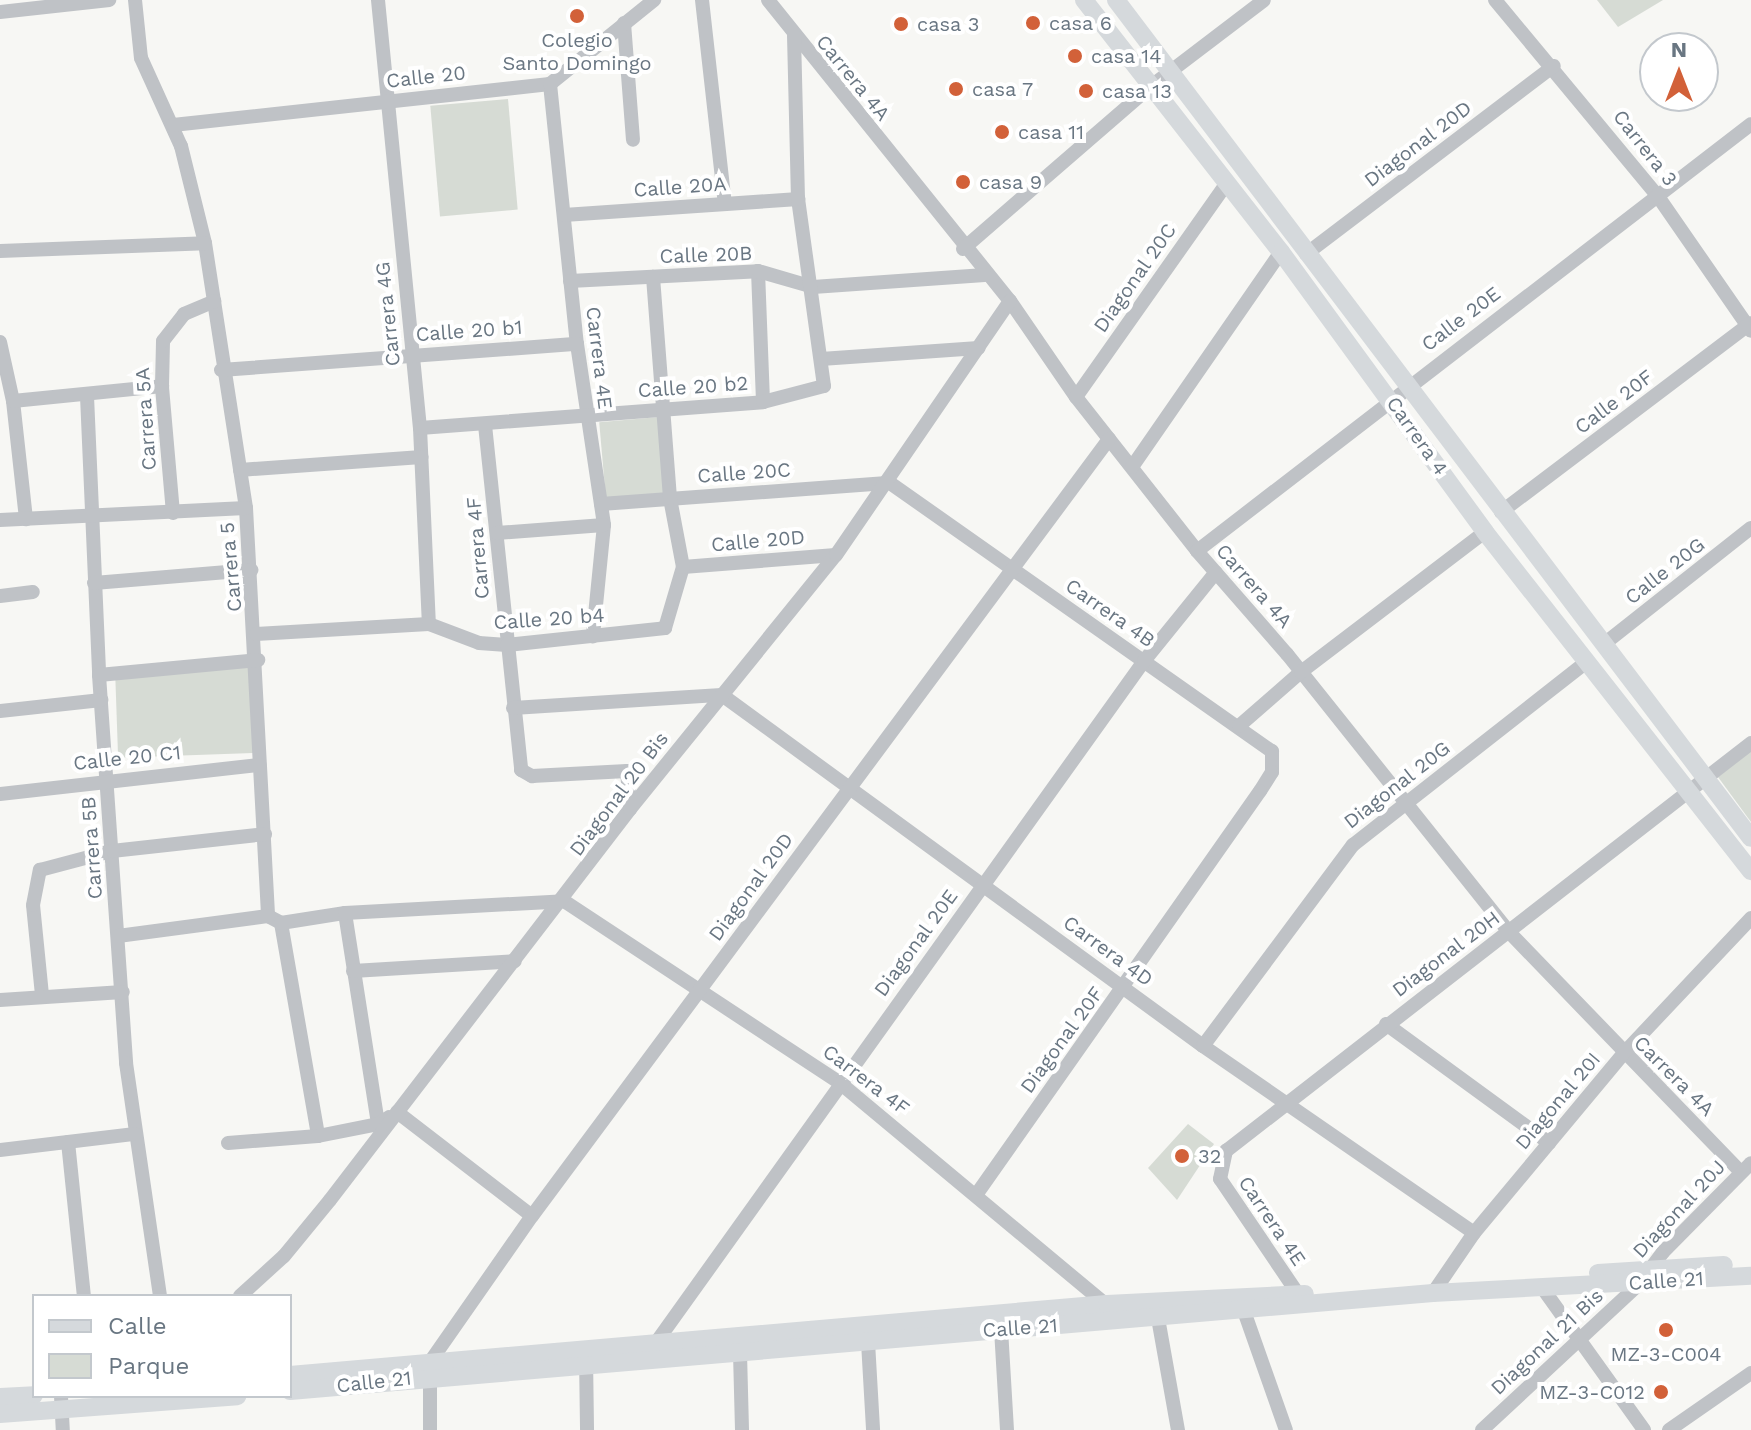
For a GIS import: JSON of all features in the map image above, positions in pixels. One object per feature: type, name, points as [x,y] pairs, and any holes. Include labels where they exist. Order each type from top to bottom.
[{"type":"main road","name":"Carrera 4","points":[[1084,0],[1281,252],[1501,512],[1751,838]]},
{"type":"main road","name":"Carrera 4","points":[[1116,0],[1306,254],[1398,392],[1485,532],[1751,871]]},
{"type":"main road","name":"Calle 21","points":[[292,1375],[429,1369],[586,1356],[740,1353],[1244,1311],[1435,1288],[1541,1286],[1643,1277],[1751,1263]]},
{"type":"main road","name":"Calle 21","points":[[586,1356],[655,1344],[1107,1304],[1643,1277],[1751,1276]]},
{"type":"main road","name":"Calle 21","points":[[292,1391],[429,1369]]},
{"type":"main road","points":[[0,1397],[32,1395]]},
{"type":"main road","points":[[0,1414],[62,1403],[194,1398]]},
{"type":"street","points":[[0,12],[109,0]]},
{"type":"street","name":"Carrera 5","points":[[135,0],[141,58],[173,125],[205,243],[221,370],[246,508],[258,660],[259,765],[274,920],[318,1136]]},
{"type":"street","name":"Carrera 4G","points":[[378,0],[384,101],[420,428],[429,624]]},
{"type":"street","points":[[550,84],[654,0]]},
{"type":"street","points":[[702,0],[725,204]]},
{"type":"street","name":"Carrera 4A","points":[[768,0],[963,249],[1010,301],[1076,397],[1197,551],[1301,672],[1509,932],[1623,1054],[1746,1167]]},
{"type":"street","points":[[963,249],[1150,87],[1264,0]]},
{"type":"street","name":"Carrera 3","points":[[1495,0],[1554,66],[1657,195],[1750,326]]},
{"type":"street","points":[[624,23],[633,140]]},
{"type":"street","points":[[794,36],[798,199],[821,359],[979,348]]},
{"type":"street","name":"Diagonal 20D","points":[[1306,254],[1554,66]]},
{"type":"street","name":"Calle 20","points":[[173,125],[550,84]]},
{"type":"street","name":"Carrera 4E","points":[[550,84],[577,344],[604,525],[593,636]]},
{"type":"street","name":"Calle 20E","points":[[1197,551],[1398,392],[1751,124]]},
{"type":"street","name":"Diagonal 20C","points":[[1076,397],[1227,183]]},
{"type":"street","name":"Calle 20A","points":[[564,215],[798,199]]},
{"type":"street","points":[[0,251],[205,243]]},
{"type":"street","points":[[1132,467],[1281,252]]},
{"type":"street","points":[[758,271],[763,402]]},
{"type":"street","name":"Calle 20B","points":[[570,281],[758,271],[813,287],[985,275]]},
{"type":"street","points":[[653,277],[670,498],[683,567]]},
{"type":"street","name":"Carrera 5A","points":[[173,513],[161,354],[168,328],[214,301]]},
{"type":"street","name":"Diagonal 20 Bis","points":[[242,1294],[284,1256],[564,901],[630,809],[836,555],[890,483],[1010,301]]},
{"type":"street","name":"Calle 20F","points":[[1501,512],[1750,326]]},
{"type":"street","points":[[0,342],[13,401],[26,519]]},
{"type":"street","name":"Calle 20 b1","points":[[221,370],[577,344]]},
{"type":"street","name":"Calle 20 b2","points":[[420,428],[763,402],[824,386],[821,359]]},
{"type":"street","points":[[13,401],[87,396],[162,386]]},
{"type":"street","name":"Carrera 5B","points":[[87,396],[96,517],[94,583],[99,675],[118,936],[135,1134],[160,1294]]},
{"type":"street","name":"Carrera 4F","points":[[485,425],[519,762],[532,776],[624,771],[630,775],[630,809]]},
{"type":"street","name":"Diagonal 20D","points":[[429,1369],[532,1216],[701,990],[846,788],[1109,439]]},
{"type":"street","points":[[240,470],[422,457]]},
{"type":"street","name":"Calle 20C","points":[[601,504],[890,483]]},
{"type":"street","name":"Carrera 4B","points":[[890,483],[1272,751],[1272,772],[1260,791]]},
{"type":"street","points":[[0,520],[246,508]]},
{"type":"street","points":[[497,533],[604,525]]},
{"type":"street","name":"Calle 20G","points":[[1604,644],[1751,528]]},
{"type":"street","points":[[1239,726],[1301,672],[1485,532]]},
{"type":"street","name":"Calle 20D","points":[[683,567],[836,555]]},
{"type":"street","name":"Calle 20 b4","points":[[256,634],[429,624],[479,643],[507,645],[655,632],[669,623],[683,567]]},
{"type":"street","points":[[94,583],[251,570]]},
{"type":"street","name":"Diagonal 20E","points":[[655,1344],[1144,661],[1216,572]]},
{"type":"street","points":[[0,596],[33,592]]},
{"type":"street","points":[[99,675],[258,660]]},
{"type":"street","name":"Diagonal 20G","points":[[1203,1046],[1353,845],[1588,661]]},
{"type":"street","points":[[513,708],[722,695]]},
{"type":"street","name":"Carrera 4D","points":[[722,695],[1203,1046],[1474,1233]]},
{"type":"street","points":[[0,711],[101,700]]},
{"type":"street","name":"Diagonal 20H","points":[[1218,1169],[1232,1144],[1751,743]]},
{"type":"street","name":"Calle 20 C1","points":[[0,794],[108,779],[259,765]]},
{"type":"street","name":"Diagonal 20F","points":[[977,1193],[1260,791]]},
{"type":"street","points":[[42,995],[33,905],[37,876],[47,866],[112,851],[265,834]]},
{"type":"street","points":[[118,936],[345,913],[564,901]]},
{"type":"street","name":"Carrera 4F","points":[[564,901],[840,1083],[977,1193],[1107,1304],[1121,1321]]},
{"type":"street","points":[[345,913],[378,1124]]},
{"type":"street","name":"Diagonal 20I","points":[[1435,1288],[1474,1233],[1623,1054],[1751,918]]},
{"type":"street","points":[[353,971],[515,961]]},
{"type":"street","points":[[0,1000],[123,992]]},
{"type":"street","points":[[1386,1024],[1549,1143]]},
{"type":"street","points":[[228,1143],[318,1136],[378,1124],[397,1112],[532,1216]]},
{"type":"street","points":[[0,1150],[135,1134]]},
{"type":"street","points":[[68,1142],[84,1294]]},
{"type":"street","name":"Diagonal 20J","points":[[1643,1277],[1746,1167]]},
{"type":"street","name":"Carrera 4E","points":[[1218,1169],[1223,1186],[1298,1294]]},
{"type":"street","name":"Diagonal 21 Bis","points":[[1482,1430],[1643,1277]]},
{"type":"street","points":[[1541,1286],[1644,1430]]},
{"type":"street","points":[[1244,1311],[1286,1430]]},
{"type":"street","points":[[1158,1318],[1178,1430]]},
{"type":"street","points":[[1001,1329],[1007,1430]]},
{"type":"street","points":[[868,1342],[873,1430]]},
{"type":"street","points":[[740,1353],[742,1430]]},
{"type":"street","points":[[586,1356],[587,1430]]},
{"type":"street","points":[[429,1369],[430,1430]]},
{"type":"street","points":[[1669,1430],[1751,1373]]},
{"type":"street","points":[[62,1403],[63,1430]]},
{"type":"green space","points":[[1597,0],[1663,0],[1618,27]]},
{"type":"green space","points":[[508,99],[518,210],[440,216],[430,106]]},
{"type":"green space","points":[[659,417],[666,493],[606,498],[599,422]]},
{"type":"green space","points":[[250,666],[253,753],[118,758],[115,671]]},
{"type":"green space","points":[[1751,751],[1751,822],[1718,777]]},
{"type":"green space","name":"32","points":[[1188,1124],[1214,1144],[1177,1200],[1148,1168]]},
{"type":"place","name":"Colegio Santo Domingo","points":[[577,16]]},
{"type":"place","name":"casa 6","points":[[1033,23]]},
{"type":"place","name":"casa 3","points":[[901,24]]},
{"type":"place","name":"casa 14","points":[[1075,56]]},
{"type":"place","name":"casa 7","points":[[956,89]]},
{"type":"place","name":"casa 13","points":[[1086,91]]},
{"type":"place","name":"casa 11","points":[[1002,132]]},
{"type":"place","name":"casa 9","points":[[963,182]]},
{"type":"place","name":"32","points":[[1182,1156]]},
{"type":"place","name":"MZ-3-C004","points":[[1666,1330]]},
{"type":"place","name":"MZ-3-C012","points":[[1661,1392]]}]
